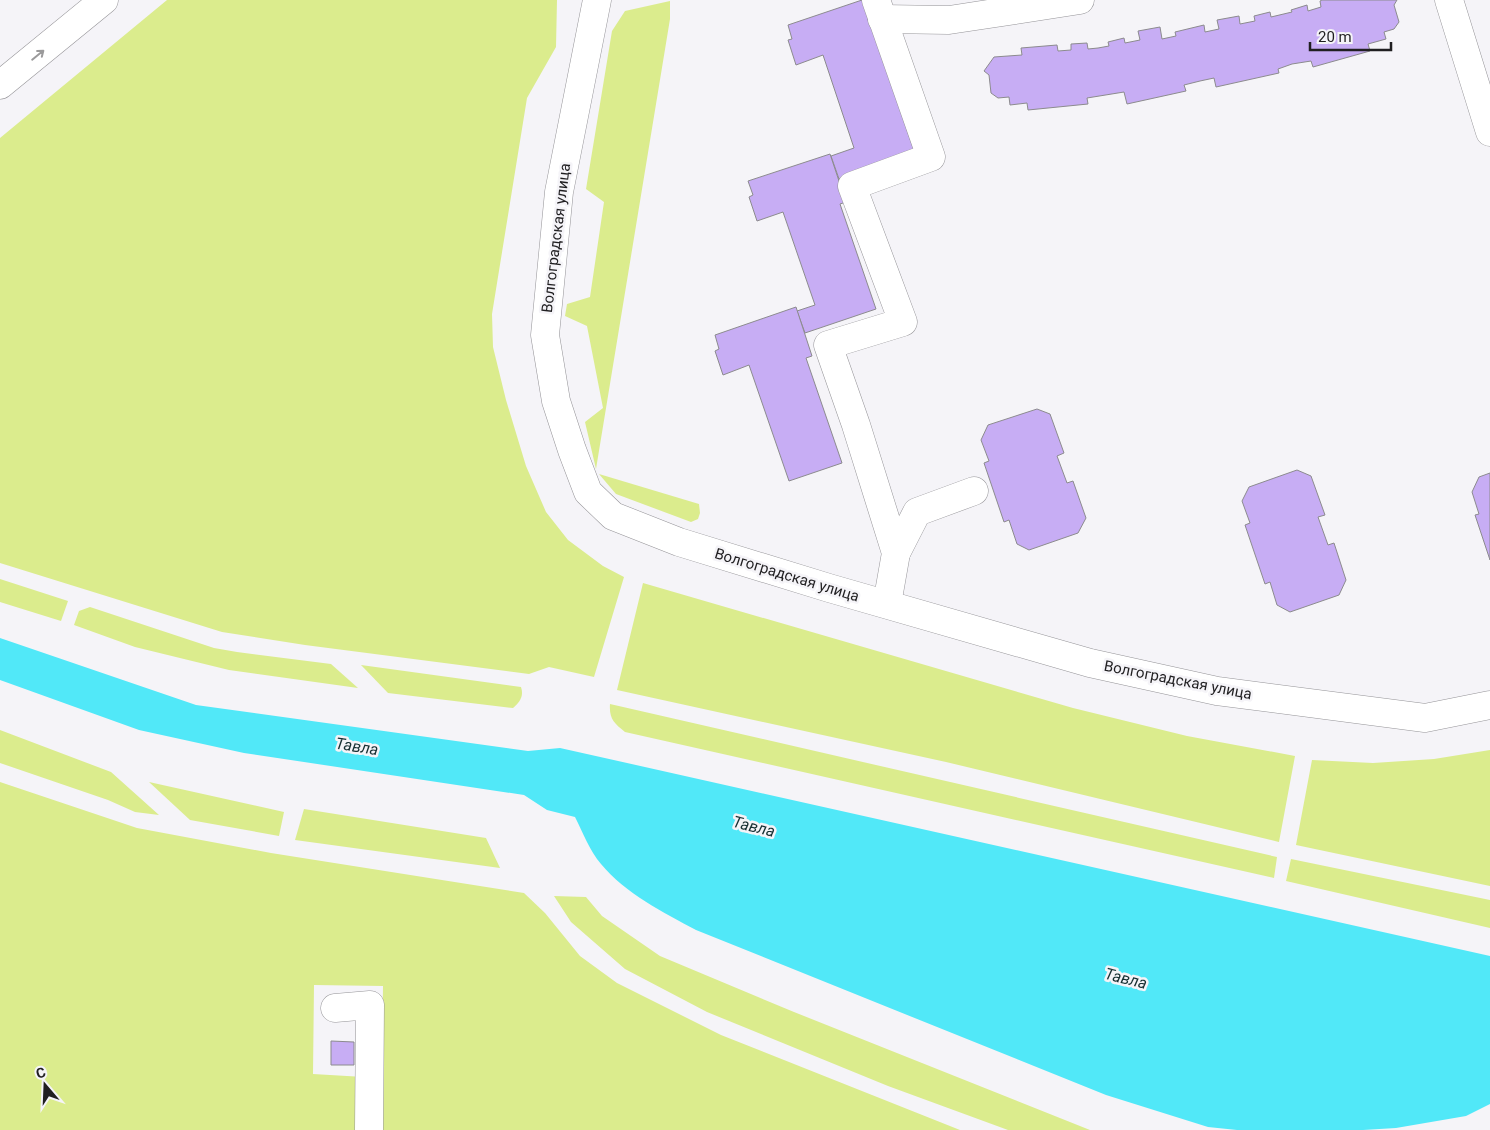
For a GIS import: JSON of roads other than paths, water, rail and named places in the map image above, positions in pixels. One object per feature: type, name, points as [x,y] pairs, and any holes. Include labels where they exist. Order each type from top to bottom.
[{"type":"street","points":[[0,86],[104,0]]},
{"type":"street","name":"Волгоградская улица","points":[[597,0],[559,192],[545,335],[556,400],[572,450],[588,492],[612,516],[679,542],[1090,663],[1216,691],[1425,718],[1490,704]]},
{"type":"street","points":[[896,553],[854,417],[828,345],[903,322],[852,186],[931,157],[879,9],[947,10],[1080,0]]},
{"type":"street","points":[[1449,0],[1490,132]]},
{"type":"street","points":[[887,604],[896,553],[917,512],[974,492]]},
{"type":"street","points":[[335,1008],[370,1005],[369,1130]]},
{"type":"water","name":"Тавла","points":[[0,638],[196,705],[528,751],[560,748],[1490,956],[1490,1104],[1466,1116],[1396,1128],[1363,1130],[1237,1130],[1208,1127],[1106,1095],[696,930],[671,917],[621,884],[593,853],[575,817],[547,810],[524,795],[244,753],[139,730],[0,680]]}]
